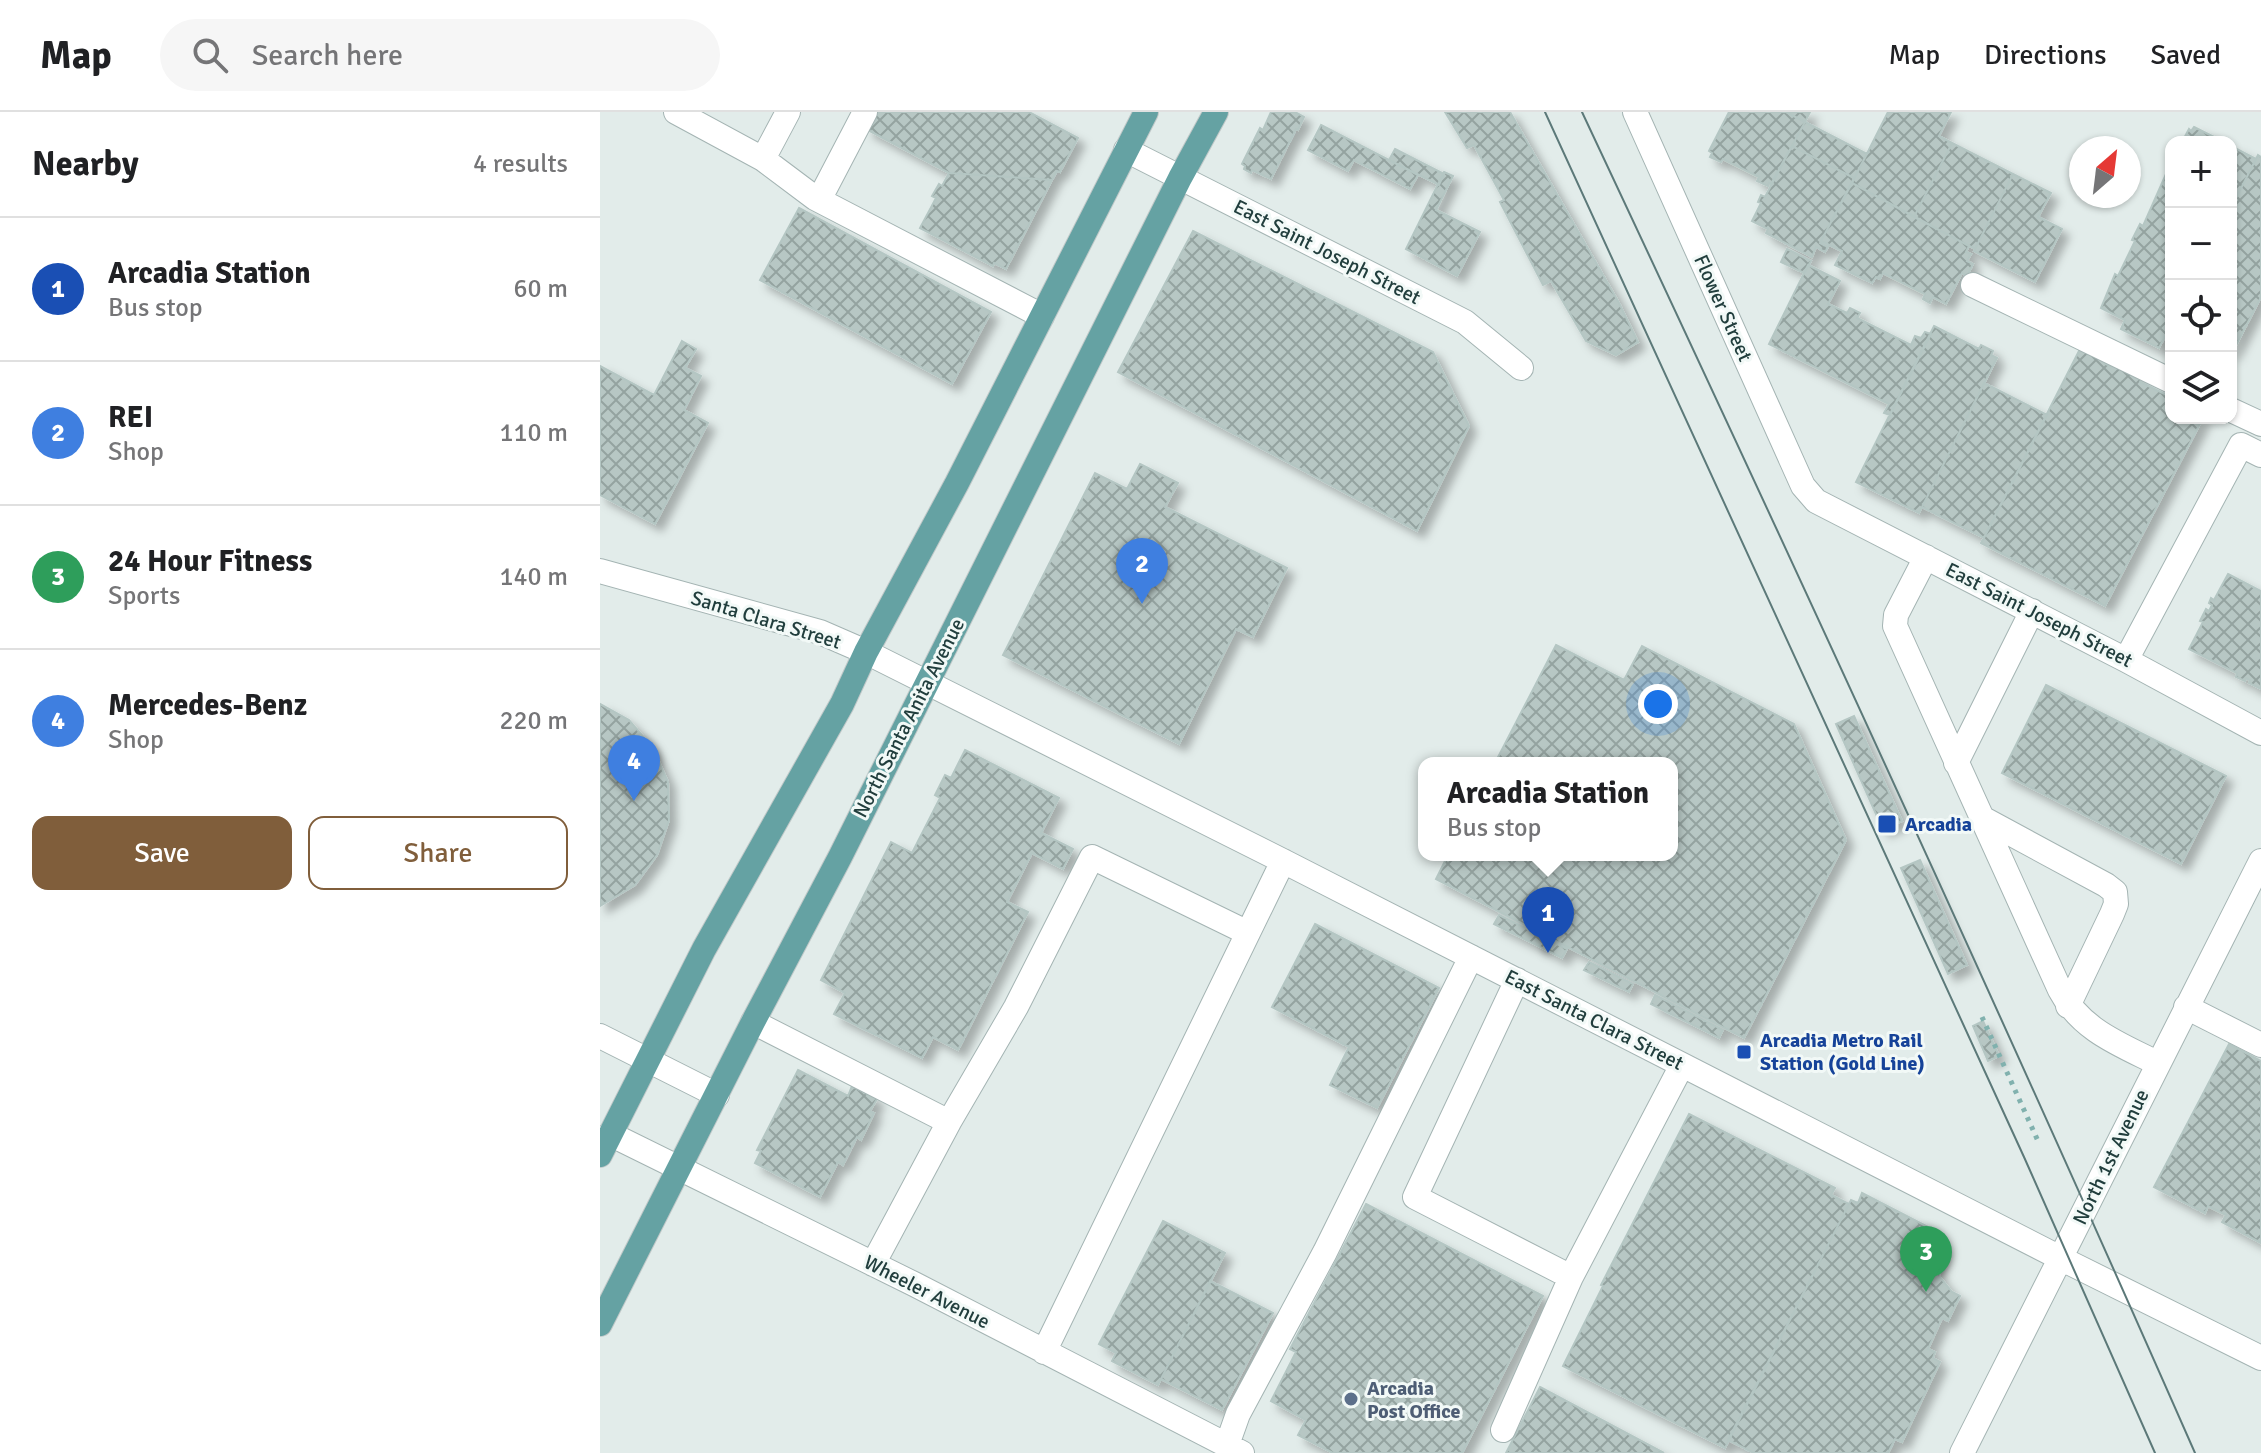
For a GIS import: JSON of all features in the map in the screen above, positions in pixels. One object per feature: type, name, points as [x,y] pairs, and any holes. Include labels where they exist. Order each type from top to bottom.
[{"type":"main road","points":[[605,1144],[704,949],[842,704],[866,652],[950,496],[1146,112]]},
{"type":"main road","name":"North Santa Anita Avenue","points":[[600,1324],[1216,112]]},
{"type":"street","points":[[676,112],[763,159],[819,200],[1042,316]]},
{"type":"street","points":[[763,159],[788,112]]},
{"type":"street","points":[[819,200],[865,112]]},
{"type":"street","name":"Flower Street","points":[[1635,112],[1803,486],[1816,501]]},
{"type":"street","name":"East Saint Joseph Street","points":[[1126,150],[1465,322],[1521,368]]},
{"type":"street","points":[[1973,285],[2165,378]]},
{"type":"street","points":[[2126,660],[2241,445],[2256,452],[2261,426],[2237,413]]},
{"type":"street","name":"East Saint Joseph Street","points":[[1816,501],[2261,733]]},
{"type":"street","points":[[1926,557],[1896,615],[1895,626],[1956,763],[2068,1006],[2092,1029],[2157,1063]]},
{"type":"street","name":"Santa Clara Street","points":[[600,571],[820,632],[928,682]]},
{"type":"street","points":[[1956,763],[2032,611]]},
{"type":"street","name":"East Santa Clara Street","points":[[928,682],[2261,1358]]},
{"type":"street","points":[[1982,818],[2115,892],[2116,904],[2112,914],[2068,1006]]},
{"type":"street","points":[[873,1264],[949,1122],[1016,1007],[1092,857],[1248,933]]},
{"type":"street","points":[[1044,1352],[1283,861]]},
{"type":"street","name":"North 1st Avenue","points":[[1962,1453],[2261,861]]},
{"type":"street","points":[[1235,1449],[1238,1414],[1325,1252],[1471,957]]},
{"type":"street","points":[[1517,980],[1415,1197],[1571,1277]]},
{"type":"street","points":[[2186,1007],[2261,1045]]},
{"type":"street","points":[[753,1022],[949,1122]]},
{"type":"street","points":[[600,1036],[717,1095]]},
{"type":"street","points":[[1503,1430],[1571,1277],[1682,1065]]},
{"type":"street","name":"Wheeler Avenue","points":[[605,1144],[679,1167],[1235,1449]]},
{"type":"path","points":[[1982,1017],[2038,1141]]},
{"type":"building","points":[[875,112],[1029,112],[1078,138],[1060,172],[1057,171],[1052,180],[949,173],[866,129]]},
{"type":"building","points":[[1271,112],[1295,112],[1304,117],[1271,179],[1252,170],[1251,173],[1242,164]]},
{"type":"building","points":[[1445,112],[1510,112],[1638,342],[1616,355],[1586,341],[1551,281],[1543,285],[1500,202],[1504,200],[1474,145],[1467,148]]},
{"type":"building","points":[[1729,112],[1786,112],[1805,122],[1768,186],[1757,181],[1759,177],[1723,159],[1721,162],[1710,157],[1712,153],[1709,151]]},
{"type":"building","points":[[1786,112],[1810,112],[1805,122]]},
{"type":"building","points":[[1888,112],[1951,112],[1939,136],[1952,143],[1914,217],[1852,183]]},
{"type":"building","points":[[1805,122],[1867,154],[1854,178],[1792,146]]},
{"type":"building","points":[[1321,125],[1418,175],[1410,189],[1354,160],[1348,171],[1308,150]]},
{"type":"building","points":[[2194,127],[2212,136],[2185,136],[2189,129],[2191,131]]},
{"type":"building","points":[[1952,143],[2013,174],[1975,249],[1914,217]]},
{"type":"building","points":[[1792,146],[1854,178],[1820,243],[1828,247],[1825,252],[1816,247],[1812,257],[1766,233],[1768,229],[1752,221],[1761,203],[1758,202],[1761,195],[1765,197]]},
{"type":"building","points":[[1395,149],[1444,174],[1439,185],[1389,160]]},
{"type":"building","points":[[2237,149],[2256,159],[2237,196]]},
{"type":"building","points":[[2258,155],[2261,157],[2261,297],[2237,343],[2237,208],[2237,196]]},
{"type":"building","points":[[1444,172],[1453,176],[1436,210],[1480,232],[1457,276],[1406,249]]},
{"type":"building","points":[[949,173],[1052,180],[1006,269],[994,263],[993,266],[920,228],[936,198],[932,196]]},
{"type":"building","points":[[2013,174],[2051,193],[2038,217],[2062,229],[2035,282],[1974,251]]},
{"type":"building","points":[[2165,176],[2165,336],[2159,348],[2121,329],[2125,320],[2101,308],[2115,274],[2118,276],[2135,241],[2132,240],[2140,224],[2143,226]]},
{"type":"building","points":[[1852,183],[1969,246],[1966,252],[1971,254],[1967,261],[1973,264],[1967,276],[1962,273],[1946,304],[1933,297],[1930,303],[1923,299],[1925,294],[1883,273],[1880,279],[1876,277],[1872,283],[1835,265],[1842,251],[1821,241]]},
{"type":"building","points":[[799,208],[991,312],[952,384],[760,280]]},
{"type":"building","points":[[1193,231],[1433,352],[1469,426],[1417,531],[1118,372]]},
{"type":"building","points":[[1787,249],[1811,261],[1804,273],[1781,262]]},
{"type":"building","points":[[1808,265],[1840,281],[1828,304],[1847,313],[1850,308],[1860,313],[1857,318],[1911,345],[1915,336],[1921,338],[1925,332],[1931,334],[1890,415],[1884,413],[1889,404],[1769,344]]},
{"type":"building","points":[[1934,326],[1979,349],[1981,345],[1993,351],[1991,355],[1997,358],[1919,513],[1856,482]]},
{"type":"building","points":[[682,341],[696,349],[685,368],[701,376],[684,410],[708,423],[655,524],[600,495],[600,366],[654,395]]},
{"type":"building","points":[[2086,345],[2107,360],[2105,364],[2111,366],[2114,359],[2144,374],[2140,382],[2165,394],[2165,424],[2200,424],[2105,606],[1981,543],[2079,351],[2083,352]]},
{"type":"building","points":[[1984,383],[2047,415],[1984,538],[1922,507]]},
{"type":"building","points":[[1140,464],[1178,483],[1165,507],[1287,568],[1253,637],[1236,629],[1179,744],[1003,655],[1095,473],[1127,489]]},
{"type":"building","points":[[2228,574],[2261,591],[2261,689],[2249,683],[2250,680],[2236,677],[2237,673],[2189,649],[2206,609],[2209,611],[2212,605],[2209,603],[2211,598],[2214,600]]},
{"type":"building","points":[[1556,645],[1624,680],[1642,646],[1794,724],[1846,840],[1744,1038],[1436,879],[1445,861],[1678,861],[1678,757],[1498,757]]},
{"type":"building","points":[[2046,685],[2226,776],[2181,864],[2002,773]]},
{"type":"building","points":[[600,704],[629,720],[653,748],[668,782],[669,820],[657,855],[635,885],[600,906]]},
{"type":"building","points":[[1854,716],[1902,821],[1883,830],[1836,724]]},
{"type":"building","points":[[965,750],[1059,798],[1041,833],[1073,849],[1063,869],[1032,853],[1007,902],[1028,912],[958,1050],[933,1037],[922,1058],[834,1014],[845,993],[821,980],[891,842],[912,853],[940,798],[935,795],[945,775],[951,778]]},
{"type":"building","points":[[1920,860],[1967,965],[1948,974],[1901,868]]},
{"type":"building","points":[[1499,915],[1567,949],[1562,958],[1494,924]]},
{"type":"building","points":[[1315,924],[1439,988],[1377,1108],[1330,1085],[1349,1047],[1272,1007]]},
{"type":"building","points":[[1589,962],[1633,984],[1629,992],[1584,970]]},
{"type":"building","points":[[1655,995],[1723,1030],[1719,1038],[1651,1004]]},
{"type":"building","points":[[1983,1021],[1999,1056],[1988,1061],[1973,1026]]},
{"type":"building","points":[[2229,1044],[2261,1061],[2261,1243],[2222,1222],[2226,1215],[2208,1206],[2205,1213],[2154,1187]]},
{"type":"building","points":[[798,1070],[848,1096],[852,1086],[877,1099],[861,1140],[857,1137],[843,1165],[838,1162],[820,1197],[755,1163],[761,1151],[757,1150]]},
{"type":"building","points":[[1689,1114],[1835,1188],[1831,1195],[1849,1204],[1725,1448],[1563,1366]]},
{"type":"building","points":[[1862,1193],[1930,1228],[1926,1236],[1942,1245],[1937,1266],[1940,1277],[1952,1292],[1960,1296],[1948,1321],[1942,1318],[1928,1349],[1935,1352],[1933,1358],[1940,1362],[1902,1442],[1895,1439],[1888,1453],[1754,1453],[1728,1440],[1851,1200],[1858,1203]]},
{"type":"building","points":[[1366,1204],[1543,1296],[1462,1453],[1333,1453],[1298,1435],[1306,1420],[1271,1401],[1296,1352],[1290,1349]]},
{"type":"building","points":[[1163,1221],[1225,1253],[1158,1385],[1112,1361],[1116,1353],[1099,1344]]},
{"type":"building","points":[[1210,1281],[1273,1313],[1222,1410],[1161,1379]]},
{"type":"building","points":[[1540,1387],[1664,1453],[1506,1453]]},
{"type":"tram line","points":[[1545,112],[2024,1157],[2155,1453]]},
{"type":"tram line","points":[[1582,112],[1893,781],[2195,1453]]},
{"type":"place","name":"REI","points":[[1142,604]]},
{"type":"place","name":"Mercedes-Benz","points":[[634,801]]},
{"type":"place","name":"Arcadia","points":[[1887,824]]},
{"type":"place","name":"Arcadia Station","points":[[1548,953]]},
{"type":"place","name":"Arcadia Metro Rail Station (Gold Line)","points":[[1744,1052]]},
{"type":"place","name":"24 Hour Fitness","points":[[1926,1292]]},
{"type":"place","name":"Arcadia Post Office","points":[[1351,1399]]}]
